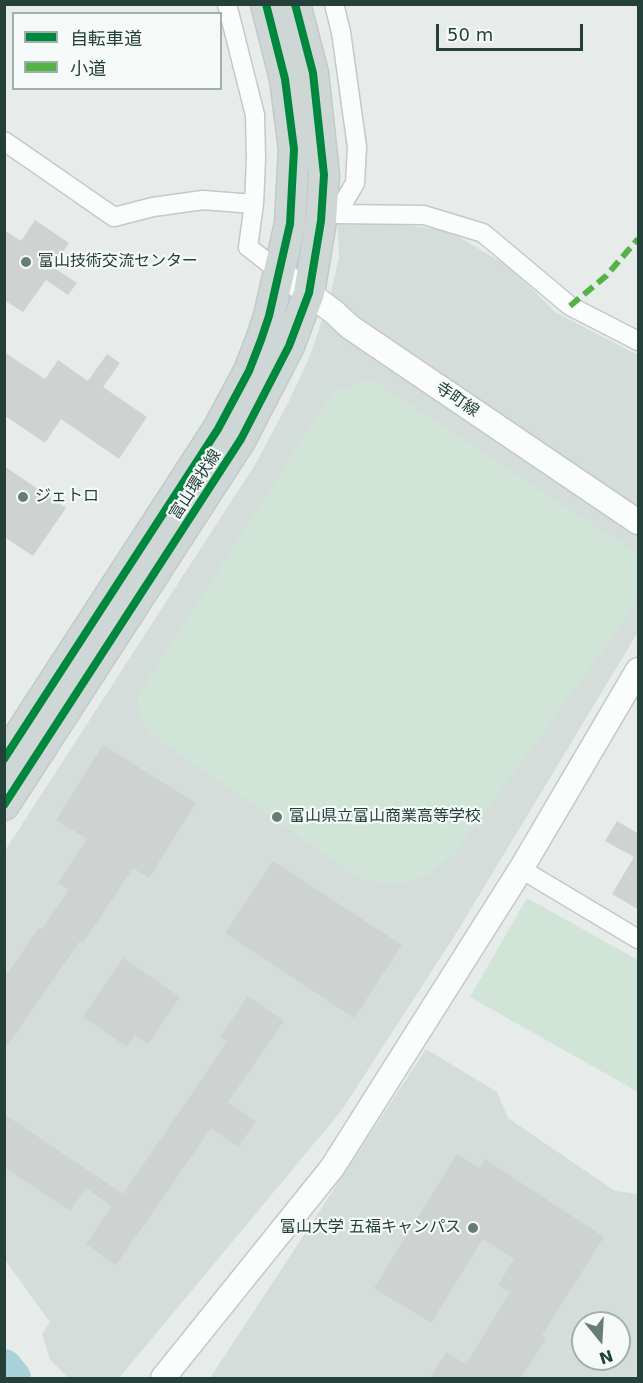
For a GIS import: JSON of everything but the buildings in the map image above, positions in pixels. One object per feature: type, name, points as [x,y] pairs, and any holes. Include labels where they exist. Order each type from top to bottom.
[{"type":"main road","name":"富山環状線","points":[[4,759],[218,429],[249,371],[269,316],[292,212],[294,149],[285,79],[266,4]]},
{"type":"main road","name":"富山環状線","points":[[4,805],[242,439],[289,346],[309,293],[321,221],[324,175],[313,73],[295,4]]},
{"type":"street","points":[[227,4],[255,115],[254,204],[248,247],[280,272]]},
{"type":"street","points":[[334,4],[357,147],[355,183],[337,214],[424,215],[483,233],[570,306],[639,341]]},
{"type":"street","points":[[4,141],[114,217],[153,207],[203,200],[254,204]]},
{"type":"street","name":"寺町線","points":[[280,272],[334,312],[350,327],[639,522]]},
{"type":"street","points":[[163,1378],[332,1168],[521,869],[639,670]]},
{"type":"street","points":[[521,869],[639,939]]},
{"type":"shaded area","name":"富山県立富山商業高等学校","points":[[337,214],[440,230],[459,237],[511,268],[555,312],[638,355],[638,632],[457,932],[342,1110],[119,1378],[68,1378],[50,1360],[42,1334],[50,1322],[5,1260],[4,852],[256,463],[289,401],[311,353],[330,296],[339,258]]},
{"type":"shaded area","name":"富山大学 五福キャンパス","points":[[426,1049],[497,1092],[508,1118],[615,1191],[638,1194],[638,1378],[210,1378]]},
{"type":"green space","points":[[372,380],[638,554],[638,602],[456,852],[429,874],[400,885],[360,879],[153,735],[141,720],[137,697],[332,393]]},
{"type":"green space","points":[[527,898],[638,960],[638,1092],[470,997]]},
{"type":"waterway","points":[[4,1367],[13,1378]]},
{"type":"marked path","points":[[570,306],[606,276],[638,239]]},
{"type":"cycle path","points":[[4,759],[218,429],[249,371],[261,340],[269,316],[290,224],[294,149],[285,79],[266,4]]},
{"type":"cycle path","points":[[4,805],[241,439],[289,346],[309,293],[321,221],[324,175],[313,73],[295,4]]},
{"type":"place","name":"富山技術交流センター","points":[[26,262]]},
{"type":"place","name":"ジェトロ","points":[[23,497]]},
{"type":"place","name":"富山県立富山商業高等学校","points":[[277,817]]},
{"type":"place","name":"富山大学 五福キャンパス","points":[[473,1228]]}]
